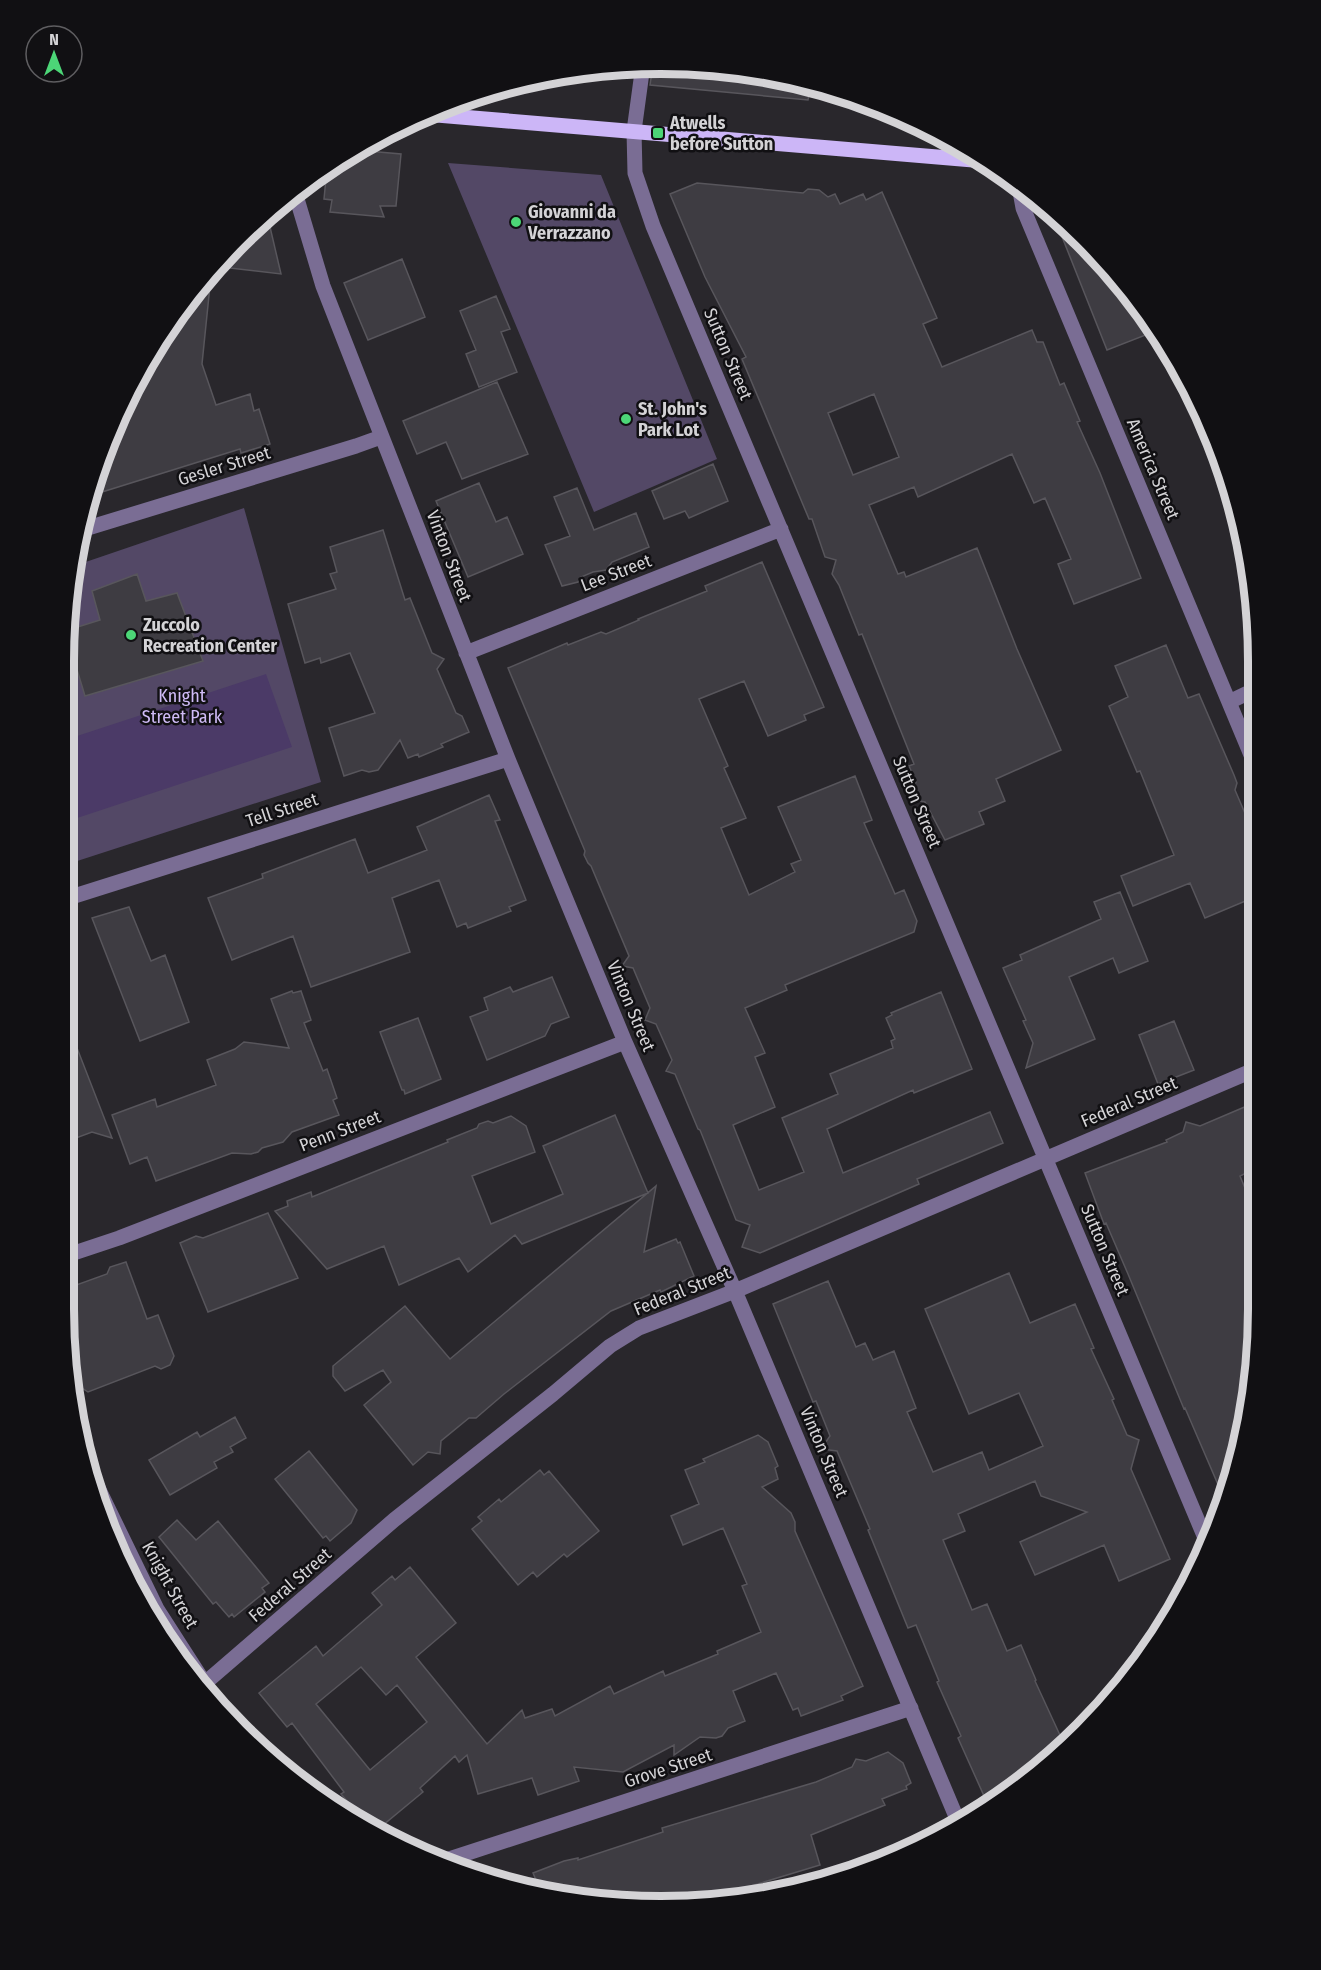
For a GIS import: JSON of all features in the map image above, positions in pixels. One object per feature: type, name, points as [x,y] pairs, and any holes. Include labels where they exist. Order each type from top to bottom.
[{"type":"main road","points":[[443,115],[966,159]]},
{"type":"street","name":"Sutton Street","points":[[642,74],[634,131],[635,173],[653,226],[1203,1534]]},
{"type":"street","name":"America Street","points":[[1021,197],[1023,208],[1248,748]]},
{"type":"street","name":"Vinton Street","points":[[297,200],[323,286],[508,759],[625,1042],[735,1291],[956,1817]]},
{"type":"street","name":"Gesler Street","points":[[90,527],[381,437]]},
{"type":"street","name":"Lee Street","points":[[466,653],[781,529]]},
{"type":"street","points":[[1229,702],[1248,693]]},
{"type":"street","name":"Tell Street","points":[[74,896],[508,759]]},
{"type":"street","name":"Penn Street","points":[[74,1253],[625,1042]]},
{"type":"street","name":"Federal Street","points":[[207,1682],[394,1520],[610,1346],[639,1328],[735,1291],[1248,1073]]},
{"type":"street","name":"Knight Street","points":[[117,1530],[136,1573]]},
{"type":"street","name":"Grove Street","points":[[452,1858],[911,1708]]},
{"type":"green space","points":[[448,163],[601,175],[717,459],[594,512]]},
{"type":"green space","name":"Knight Street Park","points":[[244,508],[321,782],[74,862],[75,622],[82,563]]},
{"type":"shaded area","points":[[266,674],[292,747],[74,819],[74,737]]},
{"type":"building","points":[[652,74],[699,75],[775,85],[809,93],[808,100],[650,85]]},
{"type":"building","points":[[367,152],[401,154],[396,206],[380,206],[384,217],[330,212],[332,200],[324,199],[326,178]]},
{"type":"building","points":[[697,183],[803,193],[808,189],[819,190],[828,197],[835,194],[840,204],[863,194],[866,200],[882,192],[937,318],[923,324],[942,367],[1032,330],[1037,342],[1043,342],[1060,385],[1064,383],[1080,421],[1077,422],[1100,473],[1141,578],[1074,604],[1058,564],[1071,559],[1045,498],[1034,503],[1012,454],[918,497],[914,487],[869,505],[898,574],[904,572],[906,577],[977,548],[1017,649],[1061,750],[996,779],[1005,801],[979,812],[984,824],[945,840],[925,802],[920,801],[914,787],[916,782],[909,766],[914,764],[862,634],[859,635],[839,585],[832,574],[836,560],[825,557],[812,519],[809,519],[742,359],[746,357],[705,277],[670,194]],"holes":[[[874,394],[899,457],[853,475],[828,413]]]},
{"type":"building","points":[[269,223],[281,274],[224,267]]},
{"type":"building","points":[[1059,229],[1102,273],[1149,334],[1107,350]]},
{"type":"building","points":[[402,259],[425,317],[368,340],[344,283]]},
{"type":"building","points":[[210,284],[202,364],[216,405],[250,394],[254,411],[259,409],[270,444],[241,453],[240,449],[99,493],[118,436],[152,367],[172,334]]},
{"type":"building","points":[[496,296],[510,329],[501,332],[517,372],[479,387],[466,354],[476,350],[460,311]]},
{"type":"building","points":[[497,382],[528,454],[462,479],[446,442],[417,454],[403,421]]},
{"type":"building","points":[[713,464],[728,501],[689,518],[685,511],[664,519],[652,491]]},
{"type":"building","points":[[479,483],[496,522],[507,517],[523,554],[468,577],[436,501]]},
{"type":"building","points":[[577,488],[594,530],[636,513],[649,547],[612,562],[606,570],[593,572],[581,577],[578,582],[562,586],[545,545],[570,536],[554,497]]},
{"type":"building","points":[[383,530],[405,600],[410,598],[432,653],[444,659],[437,669],[456,713],[462,716],[469,732],[419,757],[418,754],[408,758],[400,740],[378,770],[369,772],[362,770],[344,776],[329,728],[375,713],[350,653],[321,663],[320,658],[305,663],[288,604],[336,589],[330,574],[337,572],[330,547]]},
{"type":"building","points":[[762,562],[824,707],[804,715],[806,720],[768,736],[744,681],[699,699],[728,766],[724,768],[746,818],[721,828],[749,895],[795,872],[791,864],[801,860],[778,807],[855,776],[872,820],[864,823],[895,894],[904,890],[917,921],[914,932],[785,985],[787,990],[745,1008],[765,1053],[755,1057],[775,1107],[733,1125],[759,1190],[804,1172],[782,1118],[838,1094],[830,1074],[893,1048],[891,1041],[895,1039],[886,1018],[892,1015],[891,1013],[941,992],[972,1069],[914,1093],[913,1090],[827,1129],[843,1173],[990,1112],[1003,1143],[917,1179],[919,1184],[760,1253],[742,1247],[750,1225],[736,1220],[675,1074],[666,1071],[672,1060],[656,1024],[645,1020],[650,1008],[633,968],[622,966],[629,956],[591,866],[584,855],[585,851],[508,668],[567,643],[568,645],[601,632],[606,634],[707,591],[705,586]]},
{"type":"building","name":"Zuccolo Recreation Center","points":[[137,574],[146,601],[177,593],[203,661],[85,696],[74,660],[75,628],[100,620],[92,591]]},
{"type":"building","points":[[1166,645],[1188,698],[1199,694],[1234,775],[1237,783],[1235,790],[1248,820],[1248,900],[1205,918],[1190,883],[1133,906],[1121,876],[1174,855],[1140,771],[1137,772],[1109,706],[1128,697],[1115,666]]},
{"type":"building","points":[[489,795],[500,820],[495,821],[526,900],[509,907],[511,911],[468,928],[466,923],[457,927],[439,880],[392,898],[410,952],[311,987],[293,936],[232,960],[208,898],[263,878],[262,874],[355,839],[368,873],[427,850],[417,827]]},
{"type":"building","points":[[1120,892],[1148,961],[1119,973],[1113,958],[1069,977],[1095,1039],[1026,1068],[1033,1043],[1023,1021],[1026,1020],[1003,968],[1022,960],[1020,955],[1101,919],[1094,902]]},
{"type":"building","points":[[129,907],[151,961],[165,955],[189,1022],[140,1041],[92,918]]},
{"type":"building","points":[[552,977],[569,1017],[551,1024],[545,1036],[487,1060],[470,1017],[488,1010],[484,998],[510,987],[513,992]]},
{"type":"building","points":[[292,991],[293,993],[301,991],[311,1020],[304,1023],[323,1071],[327,1069],[337,1098],[333,1100],[339,1115],[292,1132],[283,1142],[262,1148],[258,1152],[232,1153],[156,1181],[147,1157],[130,1164],[112,1115],[155,1099],[157,1107],[216,1085],[207,1060],[235,1049],[244,1042],[289,1048],[271,999]]},
{"type":"building","points":[[418,1018],[441,1079],[405,1094],[380,1032]]},
{"type":"building","points":[[1174,1021],[1194,1070],[1158,1084],[1139,1035]]},
{"type":"building","points":[[74,1040],[112,1138],[92,1132],[74,1139]]},
{"type":"building","points":[[1248,1106],[1248,1172],[1240,1176],[1248,1195],[1246,1348],[1236,1424],[1219,1487],[1106,1223],[1104,1224],[1085,1173],[1167,1142],[1166,1140],[1183,1132],[1186,1122],[1200,1126]]},
{"type":"building","points":[[615,1115],[648,1193],[522,1244],[515,1235],[468,1272],[459,1258],[399,1285],[384,1246],[327,1269],[275,1211],[288,1206],[287,1201],[311,1192],[312,1197],[448,1142],[447,1140],[477,1128],[479,1124],[488,1121],[493,1123],[511,1116],[526,1126],[535,1152],[472,1176],[491,1224],[563,1194],[543,1146]]},
{"type":"building","points":[[656,1186],[644,1252],[676,1239],[678,1243],[680,1242],[694,1276],[661,1292],[660,1290],[611,1311],[476,1418],[469,1418],[441,1441],[440,1454],[428,1452],[413,1465],[364,1405],[391,1382],[383,1370],[345,1391],[333,1376],[333,1366],[405,1306],[450,1359]]},
{"type":"building","points":[[268,1213],[298,1278],[208,1312],[180,1243],[196,1236],[203,1238]]},
{"type":"building","points":[[126,1262],[147,1319],[158,1315],[174,1356],[170,1365],[161,1369],[155,1366],[88,1392],[79,1386],[75,1348],[74,1286],[107,1274],[110,1267]]},
{"type":"building","points":[[1009,1273],[1030,1323],[1075,1304],[1127,1435],[1139,1440],[1131,1469],[1170,1559],[1119,1581],[1104,1545],[1035,1575],[1020,1542],[1087,1512],[1041,1496],[1035,1481],[958,1514],[965,1531],[943,1540],[972,1610],[987,1604],[1007,1651],[1021,1645],[1062,1738],[985,1799],[958,1738],[961,1736],[937,1682],[939,1681],[916,1625],[908,1628],[837,1451],[821,1449],[830,1436],[816,1401],[813,1402],[773,1304],[828,1281],[856,1347],[865,1343],[873,1360],[894,1351],[916,1408],[907,1412],[933,1472],[982,1452],[989,1470],[1043,1446],[1019,1393],[969,1414],[925,1309]]},
{"type":"building","points":[[235,1417],[246,1438],[230,1447],[233,1452],[214,1462],[217,1468],[170,1495],[149,1460],[197,1432],[200,1437]]},
{"type":"building","points":[[758,1435],[768,1442],[778,1466],[775,1468],[778,1479],[762,1487],[791,1513],[795,1522],[795,1531],[863,1686],[841,1696],[843,1700],[801,1716],[798,1708],[793,1710],[776,1673],[733,1691],[745,1721],[728,1728],[722,1736],[700,1737],[674,1755],[674,1745],[623,1772],[574,1767],[579,1781],[538,1795],[532,1778],[478,1794],[467,1755],[459,1762],[455,1756],[420,1788],[423,1792],[382,1826],[356,1811],[341,1794],[344,1792],[292,1723],[287,1727],[259,1693],[316,1646],[323,1656],[382,1605],[372,1593],[392,1576],[395,1580],[410,1567],[456,1623],[416,1657],[487,1744],[522,1710],[525,1718],[552,1709],[555,1716],[610,1686],[614,1694],[663,1671],[665,1676],[718,1654],[717,1651],[761,1632],[742,1586],[747,1584],[723,1528],[683,1545],[671,1516],[699,1504],[685,1470],[705,1462],[703,1459]],"holes":[[[361,1667],[386,1695],[397,1685],[427,1722],[370,1770],[316,1704]]]},
{"type":"building","points":[[309,1451],[357,1510],[351,1523],[330,1541],[326,1536],[323,1538],[275,1479]]},
{"type":"building","points":[[540,1470],[544,1475],[549,1471],[599,1531],[567,1557],[564,1554],[537,1577],[533,1572],[518,1585],[472,1529],[482,1521],[478,1517],[499,1499],[501,1502]]},
{"type":"building","points":[[177,1520],[196,1540],[218,1521],[269,1583],[262,1588],[265,1592],[234,1617],[232,1614],[229,1617],[216,1602],[213,1604],[159,1537]]},
{"type":"building","points":[[888,1752],[903,1763],[911,1783],[906,1786],[907,1789],[882,1799],[885,1805],[811,1835],[820,1865],[733,1891],[699,1895],[622,1895],[584,1891],[537,1883],[533,1873],[564,1861],[578,1858],[578,1860],[663,1832],[662,1828],[816,1782],[852,1767],[856,1759],[866,1761]]},
{"type":"place","name":"Atwells before Sutton","points":[[658,133]]},
{"type":"place","name":"Giovanni da Verrazzano","points":[[516,222]]},
{"type":"place","name":"St. John's Park Lot","points":[[626,419]]},
{"type":"place","name":"Zuccolo Recreation Center","points":[[131,635]]}]
